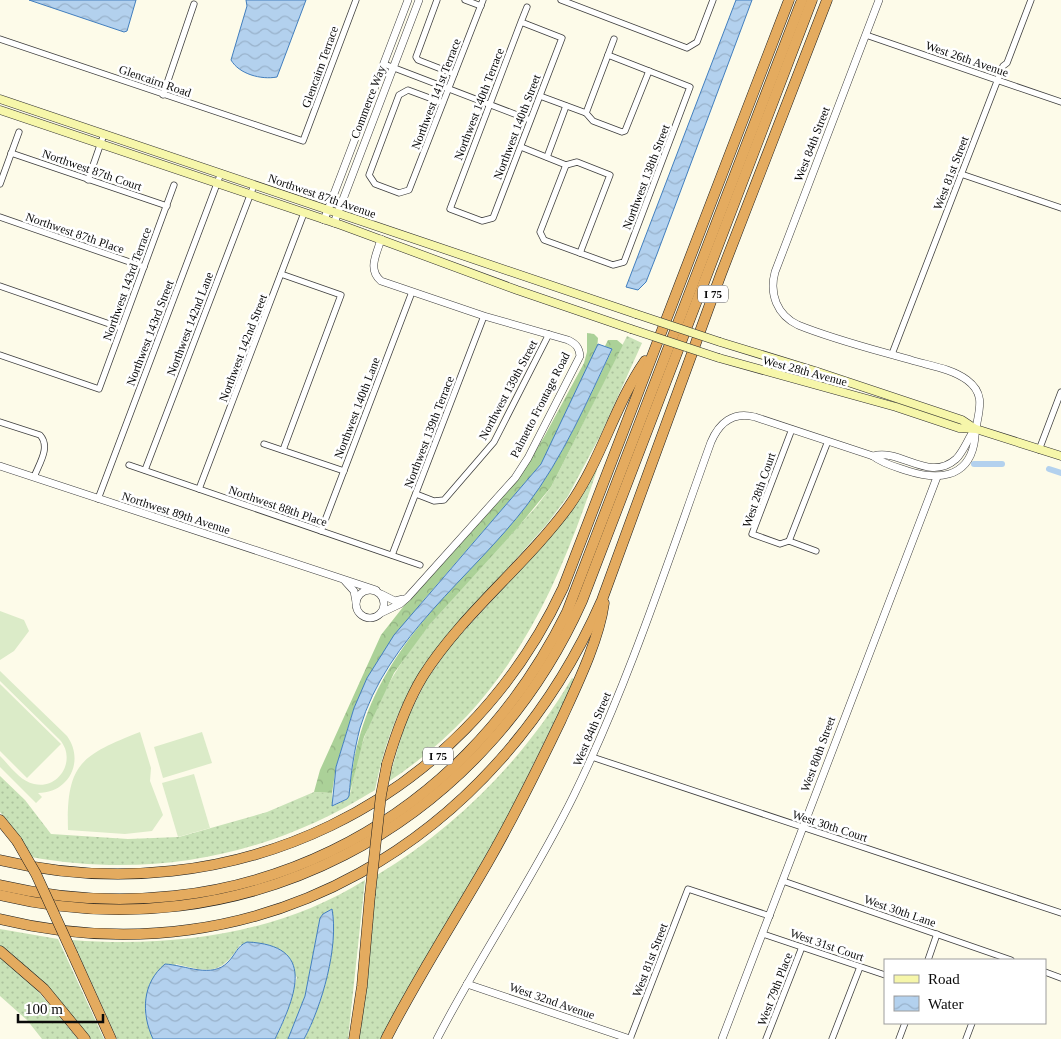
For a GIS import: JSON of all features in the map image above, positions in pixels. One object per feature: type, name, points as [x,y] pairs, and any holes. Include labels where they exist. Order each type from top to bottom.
[{"type":"highway","name":"I 75","points":[[0,860],[50,870],[114,875],[176,871],[225,863],[270,850],[329,827],[380,799],[422,769],[460,736],[487,707],[517,669],[545,622],[572,566],[789,0]]},
{"type":"highway","points":[[0,885],[72,897],[136,899],[202,892],[257,880],[309,861],[369,831],[428,791],[482,740],[526,685],[567,612],[802,0]]},
{"type":"highway","points":[[0,895],[76,908],[132,909],[195,903],[258,889],[316,868],[386,832],[439,794],[494,741],[548,667],[582,601],[812,0]]},
{"type":"highway","name":"I 75","points":[[0,919],[44,928],[86,932],[168,932],[211,926],[266,912],[316,895],[362,873],[408,844],[444,816],[477,786],[511,748],[543,706],[564,673],[606,589],[714,291],[827,0]]},
{"type":"highway","points":[[354,1039],[362,986],[381,795],[386,764],[408,703],[423,676],[442,650],[541,540],[569,505],[600,451],[635,376],[654,348]]},
{"type":"highway","points":[[386,1039],[416,982],[493,854],[532,780],[568,702],[600,625],[606,589]]},
{"type":"highway","points":[[0,820],[36,874],[111,1039]]},
{"type":"highway","points":[[0,951],[44,989],[85,1039]]},
{"type":"main road","name":"Northwest 87th Avenue","points":[[0,99],[636,314]]},
{"type":"main road","name":"Northwest 87th Avenue","points":[[0,110],[381,239],[517,290],[631,329]]},
{"type":"main road","points":[[381,239],[392,237],[426,243]]},
{"type":"main road","name":"West 28th Avenue","points":[[636,314],[962,420],[976,429],[1061,456]]},
{"type":"main road","name":"West 28th Avenue","points":[[631,329],[719,358],[896,407],[959,428],[976,429]]},
{"type":"street","name":"Glencairn Terrace","points":[[304,141],[356,0]]},
{"type":"street","name":"Commerce Way","points":[[324,220],[408,0]]},
{"type":"street","name":"Commerce Way","points":[[334,223],[419,0]]},
{"type":"street","points":[[437,0],[416,57],[418,60],[454,74]]},
{"type":"street","points":[[465,0],[482,3]]},
{"type":"street","points":[[560,0],[688,48],[698,40],[713,0]]},
{"type":"street","points":[[580,7],[583,0]]},
{"type":"street","name":"West 84th Street","points":[[879,0],[775,272],[772,287],[774,298],[782,313],[799,326],[892,354]]},
{"type":"street","name":"West 81st Street","points":[[892,354],[997,80],[1003,66],[1007,63],[1031,0]]},
{"type":"street","name":"Northwest 141st Terrace","points":[[443,103],[408,90],[399,96],[369,175],[374,184],[399,194],[409,190],[443,103],[448,89],[482,3]]},
{"type":"street","points":[[163,95],[194,4]]},
{"type":"street","name":"Northwest 140th Terrace","points":[[488,221],[450,209],[527,6]]},
{"type":"street","name":"Northwest 140th Street","points":[[488,221],[493,218],[562,38],[521,22]]},
{"type":"street","name":"West 26th Avenue","points":[[866,35],[1061,102]]},
{"type":"street","name":"Glencairn Road","points":[[0,39],[304,141]]},
{"type":"street","points":[[586,113],[614,39]]},
{"type":"street","points":[[540,96],[586,113],[593,121],[622,132],[625,130],[649,71],[608,55]]},
{"type":"street","points":[[384,64],[530,120]]},
{"type":"street","name":"Northwest 138th Street","points":[[580,253],[613,265],[624,262],[690,87],[649,71]]},
{"type":"street","points":[[547,157],[566,106]]},
{"type":"street","points":[[0,184],[19,132]]},
{"type":"street","points":[[88,180],[104,134]]},
{"type":"street","points":[[521,147],[566,164],[577,162],[610,175],[580,253],[541,237],[540,232],[566,164]]},
{"type":"street","name":"Northwest 87th Court","points":[[11,153],[167,206]]},
{"type":"street","name":"Northwest 143rd Street","points":[[98,499],[221,173]]},
{"type":"street","points":[[961,174],[1061,208]]},
{"type":"street","name":"Northwest 143rd Terrace","points":[[0,355],[99,389],[174,185]]},
{"type":"street","name":"Northwest 142nd Lane","points":[[145,470],[254,185]]},
{"type":"street","name":"Northwest 142nd Street","points":[[199,489],[304,213]]},
{"type":"street","name":"Northwest 87th Place","points":[[0,217],[144,267]]},
{"type":"street","name":"Palmetto Frontage Road","points":[[381,239],[373,265],[375,276],[381,281],[484,316],[575,343],[579,349],[580,356],[543,429],[515,478],[408,597],[400,604],[381,613]]},
{"type":"street","points":[[281,274],[341,295],[283,450]]},
{"type":"street","points":[[0,286],[121,328]]},
{"type":"street","name":"Northwest 140th Lane","points":[[321,531],[412,292]]},
{"type":"street","name":"Northwest 139th Terrace","points":[[392,555],[484,316]]},
{"type":"street","name":"Northwest 139th Street","points":[[416,494],[434,501],[444,500],[482,458],[506,421],[549,334]]},
{"type":"street","points":[[792,429],[873,456],[879,461],[921,475],[936,477],[954,472],[966,460],[974,444],[981,404],[976,391],[970,382],[943,369],[892,354]]},
{"type":"street","points":[[1039,450],[1061,392]]},
{"type":"street","name":"West 84th Street","points":[[436,1039],[535,870],[592,758],[626,676],[714,434],[724,422],[736,416],[750,416],[792,429]]},
{"type":"street","points":[[0,422],[40,435],[45,440],[46,446],[34,477]]},
{"type":"street","name":"West 28th Court","points":[[789,541],[780,544],[752,534],[792,429]]},
{"type":"street","points":[[873,456],[882,454],[925,467],[941,467],[958,457],[966,440],[976,429]]},
{"type":"street","points":[[816,551],[789,541],[828,441]]},
{"type":"street","points":[[264,444],[344,471]]},
{"type":"street","name":"Northwest 88th Place","points":[[129,465],[420,565]]},
{"type":"street","name":"Northwest 89th Avenue","points":[[0,466],[378,592]]},
{"type":"street","name":"West 80th Street","points":[[722,1039],[764,934],[936,477]]},
{"type":"street","points":[[345,581],[354,591],[357,610],[362,616],[375,618],[381,613],[384,605],[378,592]]},
{"type":"street","points":[[356,602],[363,591],[378,592],[395,601],[408,597]]},
{"type":"street","name":"West 30th Court","points":[[592,758],[1061,913]]},
{"type":"street","name":"West 30th Lane","points":[[783,881],[1008,959]]},
{"type":"street","name":"West 81st Street","points":[[630,1039],[688,888],[770,916]]},
{"type":"street","name":"West 31st Court","points":[[764,934],[884,975]]},
{"type":"street","points":[[928,959],[937,934]]},
{"type":"street","name":"West 79th Place","points":[[766,1039],[802,947]]},
{"type":"street","points":[[832,1039],[860,967]]},
{"type":"street","points":[[1046,972],[1061,978]]},
{"type":"street","name":"West 32nd Avenue","points":[[467,984],[630,1039]]},
{"type":"street","points":[[899,1039],[905,1024]]},
{"type":"street","points":[[966,1039],[972,1024]]},
{"type":"green space","points":[[587,333],[594,334],[598,338],[597,350],[541,464],[421,603],[354,708],[336,767],[332,793],[314,792],[320,770],[381,635],[407,602],[516,482],[544,437],[584,363],[587,352]]},
{"type":"green space","points":[[627,336],[642,343],[600,436],[568,496],[547,524],[436,649],[425,665],[397,716],[384,752],[375,790],[335,813],[294,831],[252,846],[209,856],[166,863],[122,865],[77,863],[31,857],[11,825],[0,812],[0,776],[25,800],[51,834],[128,839],[179,837],[267,812],[314,792],[332,793],[333,806],[347,799],[351,791],[361,747],[377,707],[397,670],[448,603],[536,507],[551,487]]},
{"type":"green space","points":[[608,340],[617,340],[623,345],[551,487],[519,526],[430,624],[394,673],[364,737],[349,796],[355,757],[364,722],[377,691],[393,662],[412,635],[517,517],[540,487],[573,430],[612,350],[605,346]]},
{"type":"green space","points":[[596,469],[563,562],[543,605],[520,646],[494,683],[464,719],[429,752],[388,782],[406,721],[426,681],[450,646],[497,595]]},
{"type":"green space","points":[[0,611],[24,620],[29,631],[14,651],[0,660]]},
{"type":"green space","points":[[0,671],[67,736],[72,746],[74,765],[66,782],[49,792],[38,793],[42,797],[36,803],[0,767],[0,756],[24,780],[43,785],[58,778],[63,772],[67,756],[65,748],[60,740],[0,681]]},
{"type":"green space","points":[[572,678],[574,679],[565,700],[503,826],[411,983],[381,1039],[358,1039],[366,984],[377,875],[435,835],[487,788],[533,736]]},
{"type":"green space","points":[[0,684],[61,744],[27,778],[0,751]]},
{"type":"green space","points":[[140,732],[151,768],[150,781],[163,815],[152,831],[125,834],[68,830],[70,790],[81,764],[91,755]]},
{"type":"green space","points":[[202,732],[212,763],[163,778],[154,747]]},
{"type":"green space","points":[[194,774],[210,828],[178,837],[162,783]]},
{"type":"green space","points":[[365,880],[348,1039],[304,1039],[323,994],[331,958],[334,924],[332,909],[320,918],[305,996],[288,1039],[275,1039],[286,1016],[297,977],[240,945],[233,955],[220,967],[205,970],[176,964],[145,1014],[153,1039],[117,1039],[72,940],[148,942],[224,933],[261,925],[297,913],[332,898]]},
{"type":"green space","points":[[0,929],[58,939],[104,1039],[91,1039],[39,979],[0,946]]},
{"type":"green space","points":[[0,958],[31,983],[78,1039],[42,1039],[27,1020],[0,996]]},
{"type":"water","points":[[29,0],[136,0],[127,31],[124,32]]},
{"type":"water","points":[[246,0],[306,0],[277,77],[264,78],[251,75],[239,69],[231,60],[247,6]]},
{"type":"water","points":[[736,0],[752,0],[657,254],[646,282],[638,290],[626,287]]},
{"type":"water","points":[[598,344],[612,349],[552,469],[505,532],[433,610],[390,665],[373,695],[360,728],[349,796],[347,799],[332,806],[336,767],[354,708],[367,678],[394,635],[541,464]]},
{"type":"water","points":[[332,909],[334,924],[333,940],[323,993],[304,1039],[288,1039],[305,996],[320,918]]},
{"type":"water","points":[[247,942],[269,945],[284,952],[292,962],[295,975],[294,990],[275,1039],[153,1039],[145,1009],[148,989],[157,972],[165,964],[198,970],[214,970],[228,962],[239,948]]},
{"type":"waterway","points":[[974,464],[1002,464]]},
{"type":"waterway","points":[[1049,469],[1061,473]]}]
